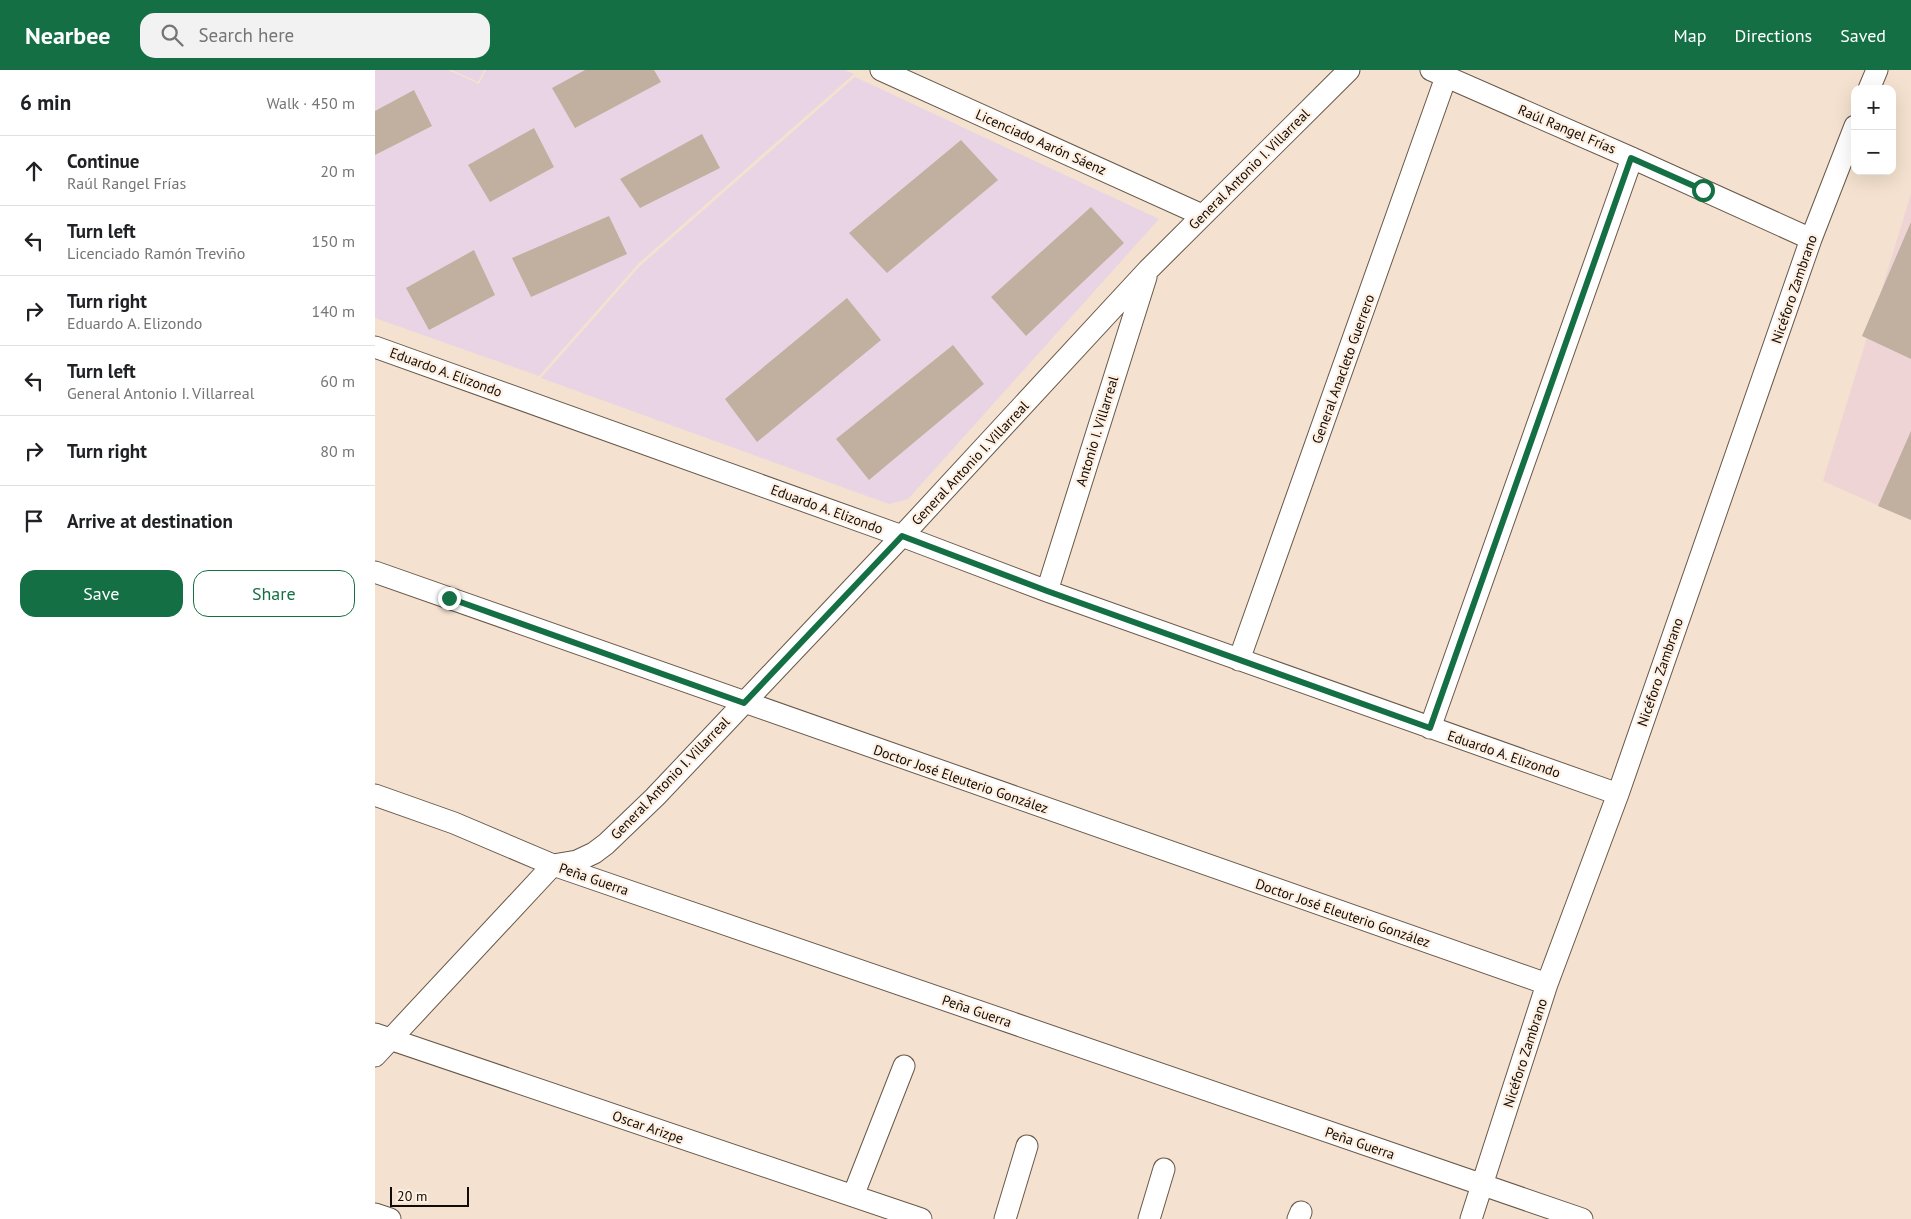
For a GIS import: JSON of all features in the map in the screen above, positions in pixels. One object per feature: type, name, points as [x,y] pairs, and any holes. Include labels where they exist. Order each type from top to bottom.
[{"type":"street","name":"Licenciado Aarón Sáenz","points":[[881,70],[1202,215]]},
{"type":"street","name":"General Antonio I. Villarreal","points":[[553,865],[577,861],[606,844],[655,797],[902,536],[1148,270],[1349,70]]},
{"type":"street","points":[[1871,85],[1877,70]]},
{"type":"street","name":"Raúl Rangel Frías","points":[[1439,74],[1811,239]]},
{"type":"street","name":"General Anacleto Guerrero","points":[[1239,660],[1439,74]]},
{"type":"street","name":"Nicéforo Zambrano","points":[[1471,1219],[1547,984],[1618,794],[1811,239],[1853,130]]},
{"type":"street","points":[[1430,728],[1631,158]]},
{"type":"street","name":"Antonio I. Villarreal","points":[[1047,591],[1148,270]]},
{"type":"street","name":"Eduardo A. Elizondo","points":[[375,347],[902,536],[1047,591],[1618,794]]},
{"type":"street","name":"Doctor José Eleuterio González","points":[[375,572],[1547,984]]},
{"type":"street","name":"Peña Guerra","points":[[375,795],[454,823],[553,865],[1582,1219]]},
{"type":"street","points":[[375,1056],[383,1037],[553,865]]},
{"type":"street","name":"Oscar Arizpe","points":[[383,1037],[921,1219]]},
{"type":"street","points":[[853,1196],[904,1066]]},
{"type":"street","points":[[1005,1219],[1027,1146]]},
{"type":"street","points":[[1149,1219],[1164,1169]]},
{"type":"street","points":[[375,1214],[391,1219]]},
{"type":"shaded area","points":[[375,70],[448,70],[479,84],[486,70],[844,70],[854,74],[639,263],[539,376],[375,318]]},
{"type":"shaded area","points":[[452,70],[484,70],[478,82]]},
{"type":"shaded area","points":[[855,77],[1159,219],[908,499],[889,504],[541,378],[640,266]]},
{"type":"shaded area","points":[[1911,194],[1911,520],[1823,481]]},
{"type":"building","points":[[585,70],[654,70],[661,82],[575,128],[552,88]]},
{"type":"building","points":[[414,90],[432,126],[375,155],[375,111]]},
{"type":"building","points":[[534,128],[554,167],[490,202],[468,165]]},
{"type":"building","points":[[702,134],[720,168],[640,208],[620,179]]},
{"type":"building","points":[[961,140],[998,180],[887,273],[849,233]]},
{"type":"building","points":[[1091,207],[1124,243],[1026,336],[991,297]]},
{"type":"building","points":[[609,216],[627,254],[531,297],[512,258]]},
{"type":"building","points":[[1911,222],[1911,359],[1862,336]]},
{"type":"building","points":[[474,250],[495,295],[429,330],[406,288]]},
{"type":"building","points":[[847,298],[881,340],[757,442],[725,399]]},
{"type":"building","points":[[953,345],[984,384],[869,480],[836,439]]},
{"type":"building","points":[[1911,431],[1911,520],[1878,506]]},
{"type":"route","points":[[449,598],[744,703],[902,536],[1047,591],[1430,728],[1631,158],[1703,190]]}]
